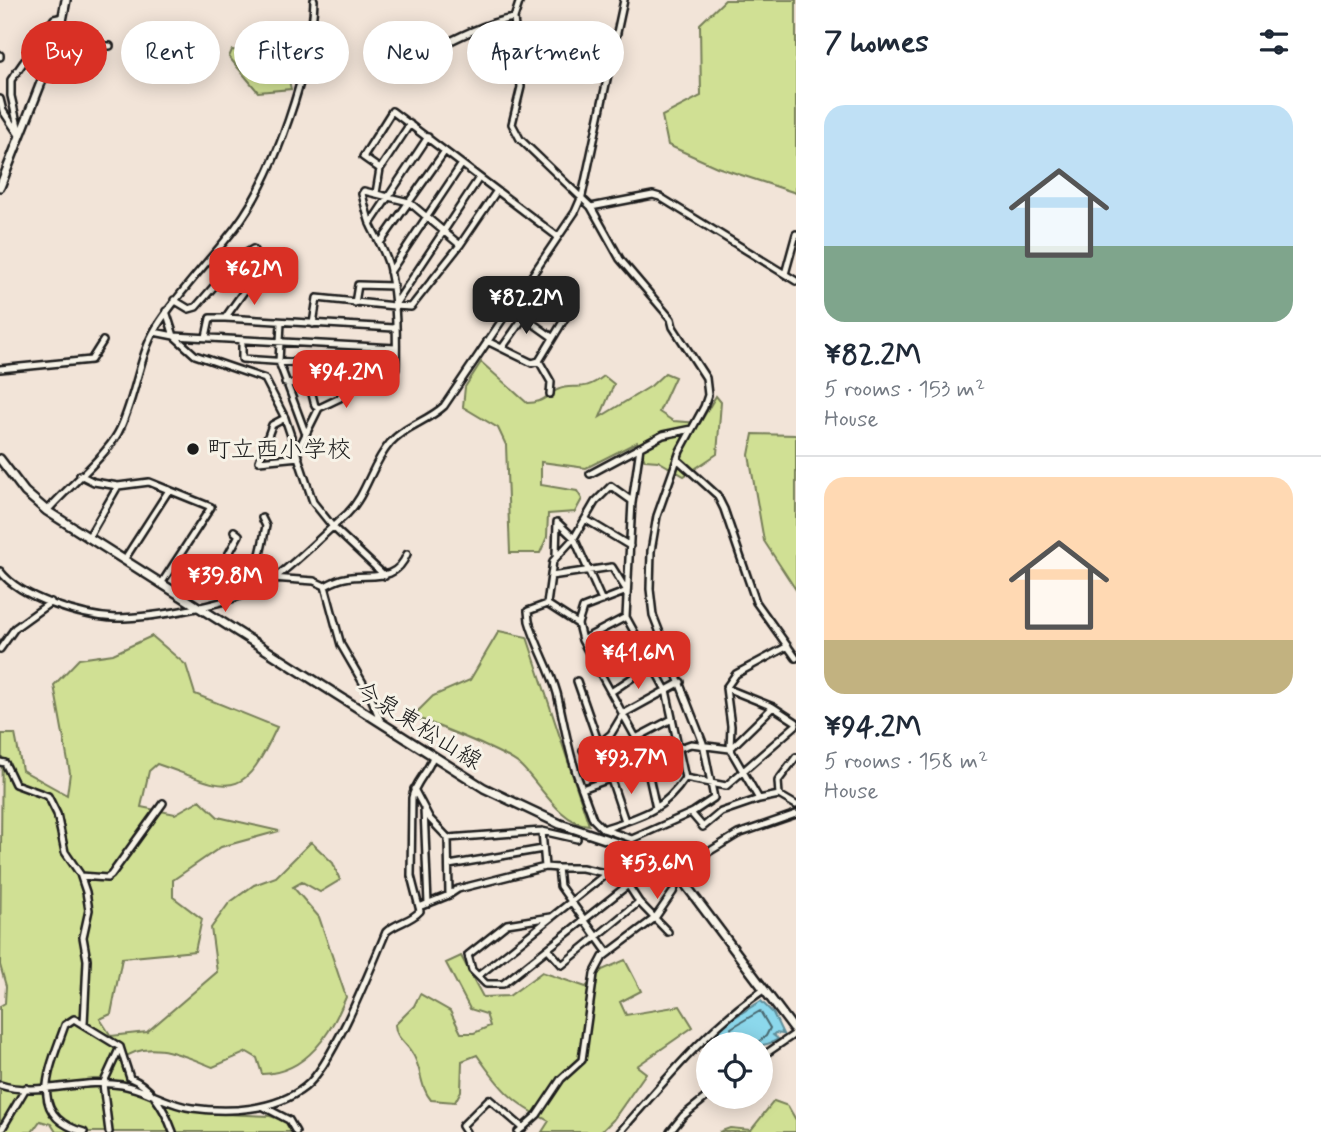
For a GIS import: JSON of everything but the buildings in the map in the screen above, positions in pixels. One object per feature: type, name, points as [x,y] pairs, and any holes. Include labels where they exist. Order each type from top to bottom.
[{"type":"main road","points":[[62,21],[66,0]]},
{"type":"main road","points":[[0,187],[41,84]]},
{"type":"main road","name":"今泉東松山線","points":[[0,459],[25,492],[47,511],[484,788],[522,808],[665,862],[679,876],[796,1032]]},
{"type":"street","points":[[47,511],[118,435],[136,389],[153,332],[174,300],[236,226],[263,182],[304,67],[314,0]]},
{"type":"street","points":[[520,0],[514,18],[521,87],[512,124],[520,139],[591,207],[620,259],[671,319],[706,377],[708,395],[677,459],[657,516],[651,551],[650,589],[653,615],[703,743],[714,799],[691,813],[632,839],[603,828],[593,819],[563,733],[556,692],[529,621],[528,611],[547,604]]},
{"type":"street","points":[[0,571],[16,586],[51,602],[83,614],[117,618],[197,607],[245,593],[272,579],[333,527],[358,503],[386,447],[396,436],[433,416],[444,406],[558,237],[582,196],[624,0]]},
{"type":"street","points":[[21,138],[11,96],[11,80],[54,19],[63,16]]},
{"type":"street","points":[[453,42],[491,21],[514,18]]},
{"type":"street","points":[[0,99],[3,111],[21,138]]},
{"type":"street","points":[[380,169],[363,157],[392,111],[558,237]]},
{"type":"street","points":[[376,193],[380,169],[410,124]]},
{"type":"street","points":[[370,224],[428,137]]},
{"type":"street","points":[[380,243],[445,151]]},
{"type":"street","points":[[390,273],[462,164]]},
{"type":"street","points":[[394,306],[479,178]]},
{"type":"street","points":[[242,341],[242,359],[396,369],[394,286],[380,243],[370,224],[362,194],[368,191],[409,202],[460,245]]},
{"type":"street","points":[[313,324],[317,298],[411,307],[460,245],[496,192]]},
{"type":"street","points":[[591,207],[653,195],[660,197],[796,281]]},
{"type":"street","points":[[785,274],[796,234]]},
{"type":"street","points":[[174,300],[189,309],[196,307],[229,269],[228,264],[253,249],[263,266]]},
{"type":"street","points":[[225,317],[247,287],[244,280],[229,269]]},
{"type":"street","points":[[355,303],[358,285],[394,286]]},
{"type":"street","points":[[487,341],[532,363],[539,361],[570,310]]},
{"type":"street","points":[[166,311],[174,336],[195,355],[265,379],[285,418],[313,502],[333,527],[385,576]]},
{"type":"street","points":[[206,337],[210,318],[225,317],[394,328]]},
{"type":"street","points":[[502,348],[524,317],[552,337]]},
{"type":"street","points":[[281,322],[279,362],[305,432]]},
{"type":"street","points":[[153,332],[242,341],[395,348]]},
{"type":"street","points":[[0,369],[91,360],[103,341]]},
{"type":"street","points":[[539,361],[551,382],[550,394]]},
{"type":"street","points":[[285,383],[363,388],[366,368]]},
{"type":"street","points":[[310,386],[315,406],[319,408]]},
{"type":"street","points":[[298,455],[305,432],[319,408],[341,398],[344,387]]},
{"type":"street","points":[[285,418],[272,425],[258,461],[298,455]]},
{"type":"street","points":[[590,474],[663,435],[692,428]]},
{"type":"street","points":[[603,828],[640,818],[673,797],[685,778],[666,690],[636,640],[626,617],[632,502],[640,447]]},
{"type":"street","points":[[677,459],[716,495],[724,509],[756,601],[796,658]]},
{"type":"street","points":[[80,475],[94,482],[118,486],[149,482],[211,507],[162,584]]},
{"type":"street","points":[[87,538],[118,486]]},
{"type":"street","points":[[556,556],[574,538],[611,486],[632,502]]},
{"type":"street","points":[[124,560],[169,490]]},
{"type":"street","points":[[245,593],[244,582],[257,568],[261,558],[259,549],[266,526],[262,518]]},
{"type":"street","points":[[585,519],[630,546]]},
{"type":"street","points":[[547,604],[556,556],[557,522],[574,538],[591,570],[602,601]]},
{"type":"street","points":[[180,596],[216,577],[239,535],[234,531]]},
{"type":"street","points":[[272,579],[314,581],[325,586],[344,578],[385,576],[398,570],[407,554]]},
{"type":"street","points":[[551,576],[612,567],[627,591]]},
{"type":"street","points":[[325,586],[341,645],[370,695],[382,725]]},
{"type":"street","points":[[627,591],[583,608],[578,624],[582,640],[636,738],[645,760],[656,808]]},
{"type":"street","points":[[0,649],[15,628],[51,602]]},
{"type":"street","points":[[547,604],[578,624]]},
{"type":"street","points":[[582,640],[626,617]]},
{"type":"street","points":[[597,668],[636,640]]},
{"type":"street","points":[[758,799],[730,749],[731,726],[726,688],[736,674],[788,646]]},
{"type":"street","points":[[611,692],[651,665]]},
{"type":"street","points":[[577,681],[625,821]]},
{"type":"street","points":[[583,750],[599,744],[611,734],[623,714],[681,682]]},
{"type":"street","points":[[685,778],[726,786],[744,773],[796,723],[773,707],[726,688]]},
{"type":"street","points":[[730,749],[773,707]]},
{"type":"street","points":[[636,738],[672,719]]},
{"type":"street","points":[[645,760],[678,748],[703,743],[730,749]]},
{"type":"street","points":[[0,1085],[26,1088],[121,1084],[190,1108],[263,1107],[305,1087],[316,1075],[337,1039],[386,932],[396,923],[418,915],[419,907],[411,876],[410,821],[414,789],[430,767],[433,756]]},
{"type":"street","points":[[779,795],[778,781],[796,757]]},
{"type":"street","points":[[0,762],[5,763],[15,785],[48,796],[57,814],[65,852],[81,876],[89,910],[83,937],[87,960],[84,1024]]},
{"type":"street","points":[[582,789],[612,778]]},
{"type":"street","points":[[414,789],[448,838],[449,895]]},
{"type":"street","points":[[691,813],[703,827],[721,812],[758,799],[779,795],[796,805]]},
{"type":"street","points":[[81,876],[107,878],[163,803]]},
{"type":"street","points":[[424,807],[428,904]]},
{"type":"street","points":[[466,1132],[463,1126],[489,1099],[521,1130],[537,1115],[561,1079],[582,1060],[594,974],[608,953],[655,918],[673,892],[684,867],[738,834],[796,814]]},
{"type":"street","points":[[448,838],[542,831],[578,839]]},
{"type":"street","points":[[542,831],[545,867]]},
{"type":"street","points":[[632,839],[634,849]]},
{"type":"street","points":[[449,865],[543,849]]},
{"type":"street","points":[[419,907],[457,889],[545,867],[607,873],[627,878],[679,876]]},
{"type":"street","points":[[558,868],[560,887],[608,953]]},
{"type":"street","points":[[478,976],[607,873]]},
{"type":"street","points":[[627,878],[628,885],[639,902],[668,932]]},
{"type":"street","points":[[551,917],[507,924],[478,947],[467,957],[478,976],[486,984],[503,984],[628,885]]},
{"type":"street","points":[[548,949],[562,965],[639,902]]},
{"type":"street","points":[[620,1132],[705,1035],[729,1013],[762,990]]},
{"type":"street","points":[[84,1132],[64,1127],[55,1118],[44,1086],[66,1021],[74,1019],[120,1047],[130,1078],[143,1083],[165,1110],[173,1132]]},
{"type":"street","points":[[773,1048],[796,1032]]},
{"type":"street","points":[[109,1132],[103,1084],[120,1047]]},
{"type":"street","points":[[0,1132],[26,1088]]},
{"type":"street","points":[[670,1132],[696,1106]]},
{"type":"street","points":[[263,1107],[289,1120],[296,1132]]},
{"type":"green space","points":[[725,0],[796,0],[796,193],[717,167],[668,145],[662,116],[701,96],[700,24]]},
{"type":"green space","points":[[232,50],[234,50],[234,63],[229,57]]},
{"type":"green space","points":[[251,84],[290,84],[291,89],[258,92]]},
{"type":"green space","points":[[481,362],[527,403],[540,401],[563,388],[589,385],[604,376],[614,384],[600,417],[651,386],[665,373],[675,377],[659,412],[673,421],[700,423],[716,396],[721,402],[717,454],[684,476],[658,461],[645,460],[637,442],[586,468],[541,462],[541,485],[577,491],[582,499],[575,512],[548,514],[547,537],[540,553],[510,553],[506,445],[498,428],[463,407],[465,387]]},
{"type":"green space","points":[[753,434],[796,435],[796,590],[764,541],[749,455]]},
{"type":"green space","points":[[499,631],[527,637],[589,825],[579,823],[560,811],[514,760],[413,716],[433,696],[470,680]]},
{"type":"green space","points":[[152,636],[186,665],[195,694],[277,727],[253,770],[242,780],[230,784],[201,780],[157,764],[149,771],[141,807],[175,814],[200,800],[218,817],[279,831],[221,847],[173,880],[173,897],[202,919],[195,951],[122,958],[111,1014],[100,1019],[111,1036],[147,1032],[217,972],[211,928],[229,903],[254,885],[276,877],[311,842],[333,863],[340,880],[320,892],[302,882],[293,887],[319,917],[346,997],[333,1024],[315,1049],[292,1067],[278,1072],[262,1074],[257,1058],[247,1052],[213,1067],[178,1054],[154,1049],[132,1053],[121,1060],[127,1081],[147,1088],[156,1104],[224,1114],[270,1116],[291,1123],[295,1132],[56,1132],[51,1124],[40,1121],[32,1132],[0,1132],[0,1006],[5,1003],[6,986],[0,965],[2,734],[15,734],[22,770],[67,795],[70,773],[54,685],[79,659],[113,654]]},
{"type":"green space","points":[[461,956],[483,997],[509,996],[542,972],[586,987],[602,970],[625,960],[641,991],[620,1002],[626,1015],[680,1006],[693,1027],[637,1066],[646,1073],[613,1120],[601,1132],[542,1132],[549,1121],[508,1094],[477,1055],[462,1061],[461,1091],[455,1102],[431,1100],[424,1089],[415,1058],[399,1037],[395,1025],[414,1006],[420,994],[450,1011],[461,1033],[474,1033],[490,1026],[486,1014],[470,1009],[446,963]]},
{"type":"green space","points":[[773,1102],[788,1106],[796,1120],[796,1132],[719,1132],[730,1128],[751,1130],[768,1109],[773,1109]]},
{"type":"water","points":[[761,1001],[773,1013],[783,1034],[718,1032],[727,1022]]},
{"type":"place","name":"町立西小学校","points":[[193,449]]}]
